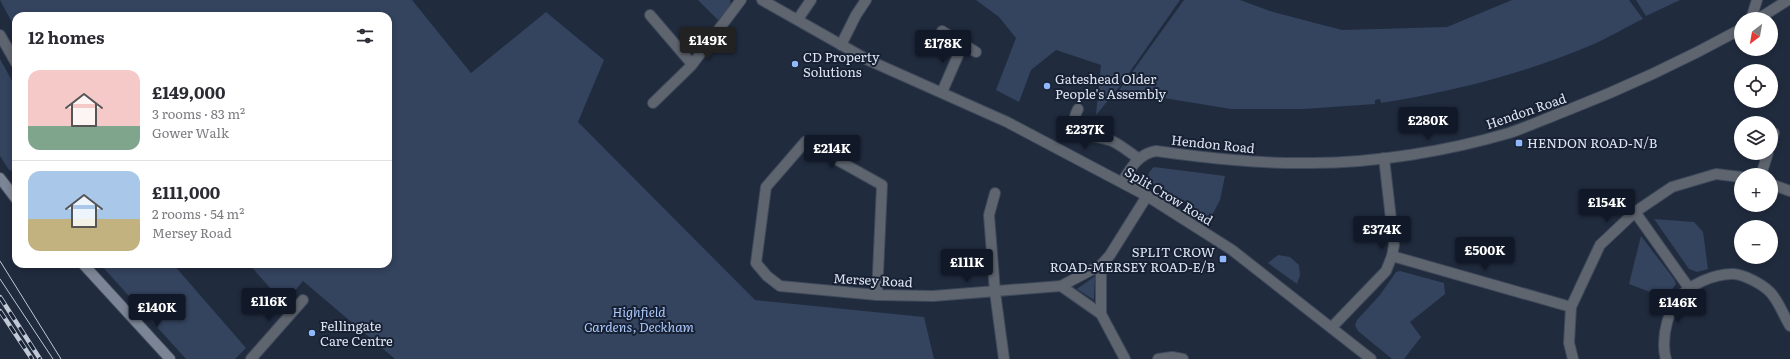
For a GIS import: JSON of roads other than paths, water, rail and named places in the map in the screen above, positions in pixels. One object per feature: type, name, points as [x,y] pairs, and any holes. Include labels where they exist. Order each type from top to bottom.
[{"type":"main road","points":[[0,178],[12,194]]},
{"type":"main road","points":[[88,268],[170,359]]},
{"type":"street","points":[[653,103],[692,64],[741,0]]},
{"type":"street","name":"Split Crow Road","points":[[762,0],[868,60],[1007,122],[1147,196],[1232,250],[1371,359]]},
{"type":"street","points":[[798,19],[811,0]]},
{"type":"street","points":[[841,45],[856,15],[866,0]]},
{"type":"street","points":[[1753,12],[1757,0]]},
{"type":"street","points":[[1769,12],[1788,0]]},
{"type":"street","points":[[650,15],[692,64]]},
{"type":"street","points":[[942,31],[976,52]]},
{"type":"street","name":"Hendon Road","points":[[1138,158],[1147,152],[1156,151],[1226,160],[1312,164],[1384,158],[1432,151],[1509,133],[1616,92],[1668,68],[1734,33]]},
{"type":"street","points":[[0,36],[12,56]]},
{"type":"street","points":[[942,92],[963,44]]},
{"type":"street","points":[[1078,110],[1073,119],[1074,126],[1081,132],[1113,142],[1138,158],[1122,182]]},
{"type":"street","name":"Mersey Road","points":[[877,295],[882,184],[805,142],[766,186],[756,263],[766,276],[780,286],[877,295],[934,296],[1061,286],[1101,265],[1110,255],[1147,196]]},
{"type":"street","points":[[1332,328],[1386,271],[1392,256],[1394,245],[1384,158]]},
{"type":"street","points":[[1572,359],[1569,343],[1571,307],[1600,246],[1635,212],[1672,187],[1716,174],[1734,176]]},
{"type":"street","points":[[1778,187],[1790,191]]},
{"type":"street","points":[[995,193],[989,215],[995,292],[1004,359]]},
{"type":"street","points":[[1635,212],[1689,288]]},
{"type":"street","points":[[1392,256],[1571,307]]},
{"type":"street","points":[[1101,265],[1101,314]]},
{"type":"street","points":[[1666,359],[1664,343],[1670,313],[1677,300],[1689,288],[1715,277],[1734,274],[1749,279],[1770,292],[1790,326]]},
{"type":"street","points":[[1061,286],[1101,314],[1125,359]]},
{"type":"street","points":[[251,359],[303,300]]},
{"type":"street","points":[[1158,359],[1172,357],[1183,359]]},
{"type":"tram line","points":[[0,261],[61,359]]},
{"type":"tram line","points":[[0,279],[53,359]]},
{"type":"railway","points":[[0,297],[40,359]]},
{"type":"railway","points":[[0,311],[32,359]]},
{"type":"place","name":"CD Property Solutions","points":[[795,64]]},
{"type":"place","name":"Gateshead Older People's Assembly","points":[[1047,86]]},
{"type":"place","name":"HENDON ROAD-N/B","points":[[1519,143]]},
{"type":"place","name":"SPLIT CROW ROAD-MERSEY ROAD-E/B","points":[[1223,259]]},
{"type":"place","name":"Fellingate Care Centre","points":[[312,333]]},
{"type":"park label","name":"Highfield Gardens, Deckham","points":[[639,320]]}]
